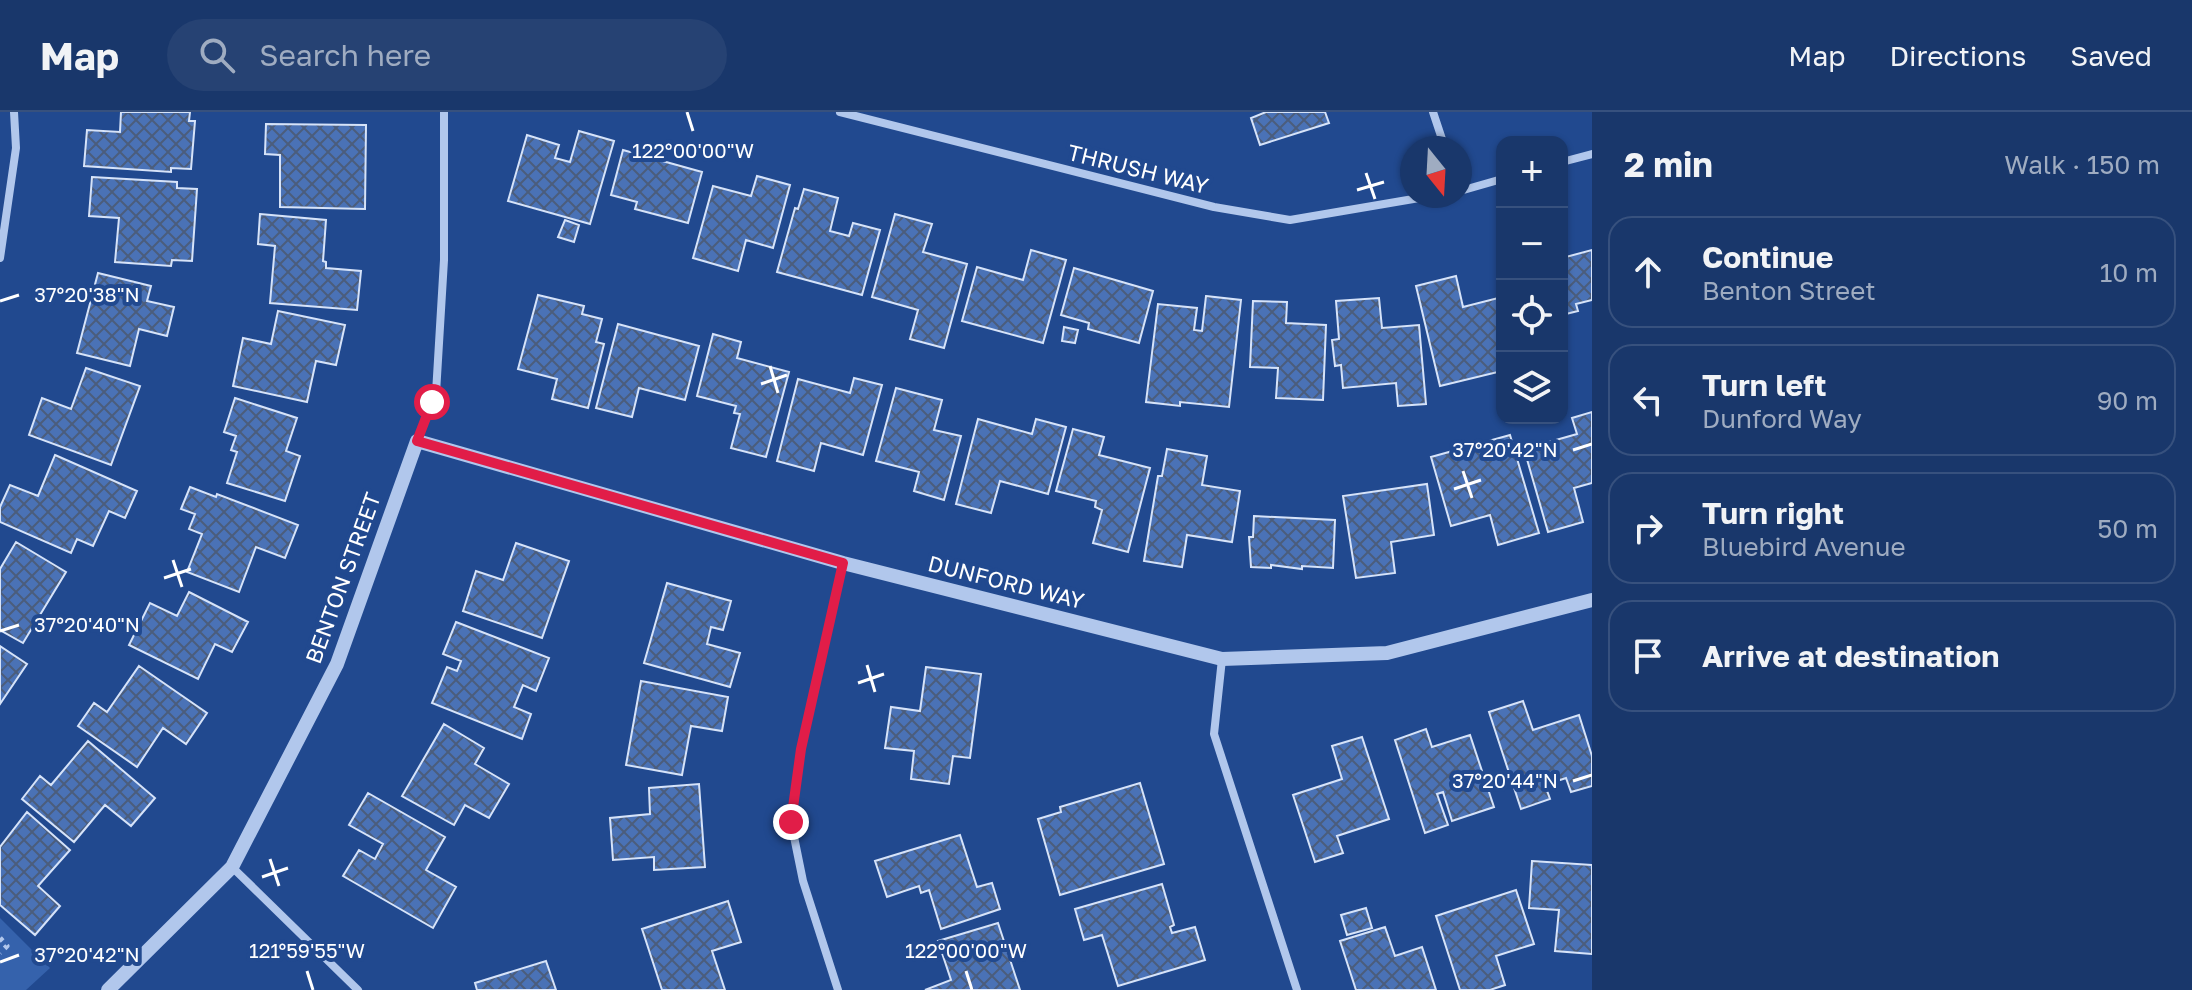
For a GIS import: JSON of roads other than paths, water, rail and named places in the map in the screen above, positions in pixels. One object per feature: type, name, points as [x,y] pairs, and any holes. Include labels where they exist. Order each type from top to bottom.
[{"type":"street","points":[[0,258],[16,148],[14,112]]},
{"type":"street","name":"BENTON STREET","points":[[108,990],[232,867],[337,664],[436,393],[444,260],[444,112]]},
{"type":"street","name":"THRUSH WAY","points":[[840,112],[1214,207],[1290,220],[1400,201]]},
{"type":"street","points":[[1433,112],[1441,136]]},
{"type":"street","points":[[1568,160],[1592,154]]},
{"type":"street","points":[[1472,188],[1496,181]]},
{"type":"street","name":"DUNFORD WAY","points":[[417,441],[843,563],[1222,659],[1387,653],[1592,600]]},
{"type":"street","points":[[838,990],[803,881],[791,822],[801,749],[843,563]]},
{"type":"street","points":[[1222,659],[1214,734],[1297,990]]},
{"type":"street","points":[[232,867],[358,990]]}]
